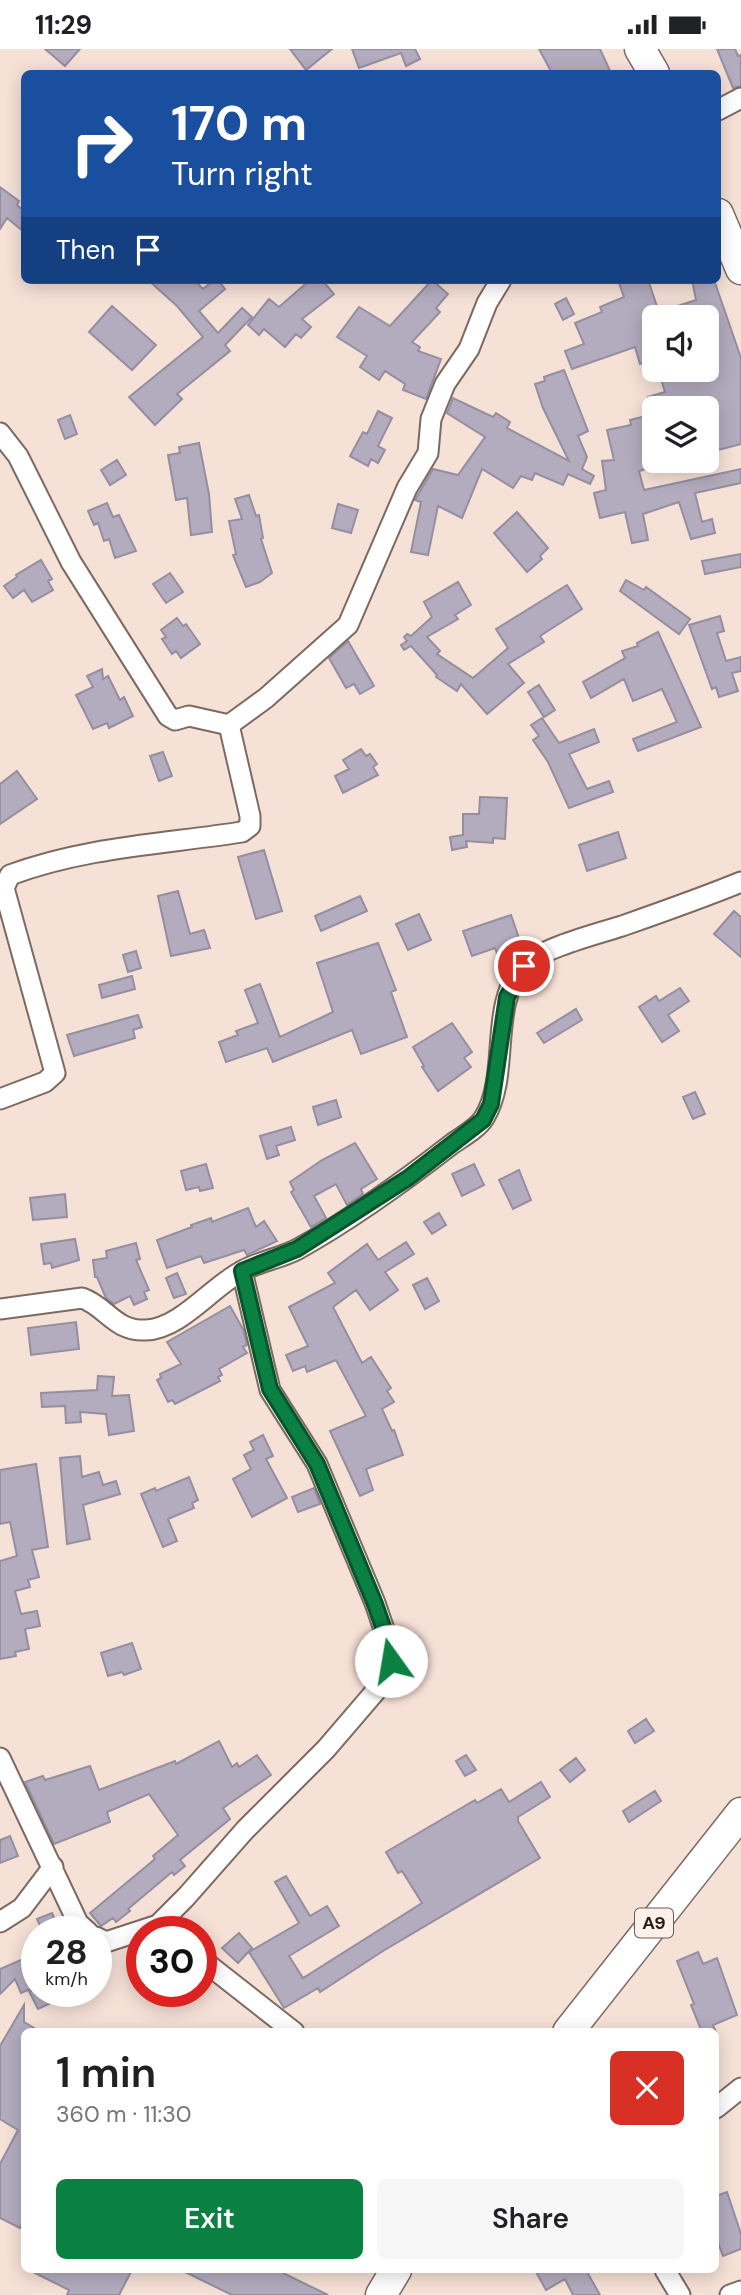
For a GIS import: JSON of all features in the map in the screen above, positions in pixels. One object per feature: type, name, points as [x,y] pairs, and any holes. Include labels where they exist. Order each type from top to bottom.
[{"type":"main road","points":[[640,49],[652,70]]},
{"type":"main road","points":[[721,221],[741,269]]},
{"type":"main road","name":"A9","points":[[571,2028],[741,1814]]},
{"type":"main road","points":[[381,2295],[394,2273]]},
{"type":"street","points":[[721,108],[741,98]]},
{"type":"street","points":[[0,433],[18,456],[71,562],[168,716],[175,719],[189,716],[229,725],[267,698],[348,625],[407,488],[428,453],[432,419],[445,384],[469,349],[487,303],[499,284]]},
{"type":"street","points":[[0,1100],[45,1082],[55,1073],[4,888],[10,874],[44,862],[93,852],[242,832],[250,826],[250,816],[229,725]]},
{"type":"street","points":[[0,1309],[82,1298],[94,1302],[110,1319],[131,1329],[157,1329],[175,1320],[242,1271],[297,1249],[408,1178],[483,1120],[491,1104],[507,997],[524,966],[535,958],[567,944],[741,882]]},
{"type":"street","points":[[173,1916],[245,1830],[327,1749],[380,1686],[391,1661],[390,1647],[375,1604],[317,1464],[270,1389],[242,1271]]},
{"type":"street","points":[[0,1758],[75,1916]]},
{"type":"street","points":[[0,1922],[22,1908],[53,1867]]},
{"type":"street","points":[[217,1971],[289,2028]]},
{"type":"street","points":[[719,2106],[741,2088]]},
{"type":"street","points":[[668,2273],[680,2295]]},
{"type":"street","points":[[730,2295],[741,2291]]},
{"type":"building","points":[[45,49],[80,49],[65,66]]},
{"type":"building","points":[[290,49],[332,49],[306,70]]},
{"type":"building","points":[[352,49],[415,49],[420,59],[406,66],[401,53],[359,68]]},
{"type":"building","points":[[539,49],[600,49],[610,70],[550,70]]},
{"type":"building","points":[[717,49],[735,49],[738,56],[741,55],[741,86],[733,88]]},
{"type":"building","points":[[0,187],[19,201],[17,205],[21,208],[21,230],[7,218],[0,229]]},
{"type":"building","points":[[152,284],[198,284],[203,289],[209,284],[221,284],[225,289],[199,311],[218,333],[242,308],[252,317],[225,345],[230,351],[177,394],[182,399],[155,425],[129,397],[203,337],[177,306]]},
{"type":"building","points":[[305,284],[325,284],[334,294],[302,319],[311,327],[301,338],[296,334],[285,347],[264,329],[259,335],[248,325],[269,299],[279,307]]},
{"type":"building","points":[[428,284],[437,284],[448,294],[436,308],[440,312],[412,342],[420,347],[418,351],[441,359],[426,399],[403,390],[405,384],[385,371],[379,380],[360,367],[367,356],[337,337],[359,307],[390,326]]},
{"type":"building","points":[[619,284],[649,284],[657,305],[642,305],[642,363],[640,364],[635,347],[572,369],[565,351],[584,344],[575,323],[602,312],[600,307],[624,297]]},
{"type":"building","points":[[693,284],[715,284],[741,358],[741,444],[719,450],[719,396],[651,396],[665,392],[662,382],[719,382],[719,305],[681,305],[696,300]]},
{"type":"building","points":[[566,298],[574,314],[563,320],[555,304]]},
{"type":"building","points":[[112,306],[156,345],[132,370],[89,332]]},
{"type":"building","points":[[564,370],[588,431],[578,436],[587,457],[582,469],[594,476],[590,484],[568,474],[563,485],[535,473],[532,480],[521,476],[513,488],[482,469],[462,518],[438,506],[428,555],[411,552],[421,502],[415,500],[433,469],[458,475],[485,437],[447,413],[453,398],[493,417],[496,413],[510,422],[507,428],[569,461],[543,408],[535,384],[545,381],[544,377]]},
{"type":"building","points":[[378,411],[392,418],[378,446],[385,450],[378,463],[371,459],[368,466],[350,456],[363,432],[367,434]]},
{"type":"building","points":[[70,415],[77,434],[65,439],[58,420]]},
{"type":"building","points":[[642,417],[642,470],[639,471],[644,490],[741,469],[741,483],[695,493],[702,522],[712,519],[715,533],[691,539],[679,502],[643,514],[648,540],[632,543],[625,512],[600,518],[594,493],[606,490],[602,461],[614,460],[607,430],[631,425],[630,420]]},
{"type":"building","points":[[199,443],[209,494],[212,532],[191,535],[187,498],[176,500],[168,455],[180,453],[179,447]]},
{"type":"building","points":[[117,460],[126,475],[110,485],[101,470]]},
{"type":"building","points":[[249,495],[256,516],[259,515],[261,539],[272,573],[260,582],[246,587],[233,555],[236,554],[229,521],[242,519],[235,499]]},
{"type":"building","points":[[107,503],[113,517],[119,515],[136,551],[115,558],[109,539],[104,541],[98,523],[94,525],[88,511]]},
{"type":"building","points":[[338,504],[358,510],[351,533],[332,528]]},
{"type":"building","points":[[517,512],[548,548],[540,556],[542,559],[527,572],[494,533]]},
{"type":"building","points":[[741,554],[741,567],[705,574],[702,561]]},
{"type":"building","points":[[41,560],[52,579],[48,581],[53,590],[32,602],[24,590],[13,598],[4,586],[17,577],[16,575]]},
{"type":"building","points":[[170,573],[183,592],[166,603],[153,584]]},
{"type":"building","points":[[626,580],[644,590],[646,587],[690,619],[679,634],[620,591]]},
{"type":"building","points":[[458,582],[471,605],[455,615],[458,619],[427,637],[440,651],[437,654],[473,678],[508,648],[496,629],[567,585],[582,609],[540,636],[544,642],[508,664],[524,683],[487,714],[461,684],[457,691],[436,677],[411,646],[404,650],[401,645],[407,641],[404,637],[407,634],[411,636],[432,617],[424,602]]},
{"type":"building","points":[[720,616],[724,631],[717,633],[726,661],[741,657],[741,671],[732,673],[738,691],[719,697],[716,687],[712,689],[689,625]]},
{"type":"building","points":[[177,618],[183,626],[186,624],[200,644],[181,658],[176,651],[172,654],[162,639],[166,637],[161,630]]},
{"type":"building","points":[[658,632],[701,727],[638,751],[633,739],[677,722],[662,689],[633,701],[624,679],[591,698],[583,682],[625,658],[622,651],[638,646],[637,643]]},
{"type":"building","points":[[348,641],[374,686],[360,694],[354,684],[346,688],[329,658]]},
{"type":"building","points":[[102,669],[103,679],[108,676],[120,700],[124,697],[133,716],[109,728],[107,723],[93,729],[76,695],[93,687],[87,676]]},
{"type":"building","points":[[539,685],[555,710],[544,717],[528,692]]},
{"type":"building","points":[[542,718],[559,743],[594,729],[599,742],[569,754],[587,789],[609,781],[613,792],[569,808],[548,762],[533,740],[539,736],[531,725]]},
{"type":"building","points":[[361,749],[366,756],[370,754],[377,764],[373,767],[378,775],[343,793],[335,776],[349,769],[343,760]]},
{"type":"building","points":[[163,752],[172,776],[159,781],[150,756]]},
{"type":"building","points":[[17,771],[37,799],[0,824],[0,784]]},
{"type":"building","points":[[480,797],[507,798],[505,839],[493,838],[493,843],[466,841],[467,847],[452,850],[450,837],[463,835],[463,814],[479,814]]},
{"type":"building","points":[[618,832],[626,858],[587,871],[579,845]]},
{"type":"building","points":[[264,850],[282,911],[256,919],[238,857]]},
{"type":"building","points":[[178,891],[190,934],[204,930],[210,948],[171,956],[158,896]]},
{"type":"building","points":[[360,896],[367,911],[321,931],[315,916]]},
{"type":"building","points":[[734,911],[741,917],[741,957],[714,934]]},
{"type":"building","points":[[419,914],[431,940],[408,950],[396,924]]},
{"type":"building","points":[[511,915],[522,947],[498,956],[495,948],[472,956],[463,931]]},
{"type":"building","points":[[378,943],[396,990],[391,992],[407,1037],[361,1054],[352,1030],[273,1062],[267,1048],[226,1062],[219,1042],[238,1035],[236,1031],[258,1023],[245,990],[260,984],[280,1037],[333,1012],[317,963]]},
{"type":"building","points":[[136,951],[141,968],[128,972],[123,955]]},
{"type":"building","points":[[132,976],[135,989],[102,998],[99,985]]},
{"type":"building","points":[[680,988],[689,1001],[668,1015],[679,1031],[662,1042],[639,1007],[656,996],[659,1001]]},
{"type":"building","points":[[576,1009],[582,1020],[544,1043],[537,1033]]},
{"type":"building","points":[[138,1015],[142,1027],[133,1030],[135,1038],[74,1056],[67,1035]]},
{"type":"building","points":[[452,1023],[472,1052],[464,1058],[471,1067],[438,1091],[413,1047]]},
{"type":"building","points":[[695,1092],[705,1114],[693,1119],[683,1097]]},
{"type":"building","points":[[336,1100],[341,1117],[318,1125],[313,1107]]},
{"type":"building","points":[[291,1127],[295,1140],[276,1146],[279,1155],[267,1159],[260,1136]]},
{"type":"building","points":[[355,1143],[377,1179],[361,1189],[363,1194],[347,1205],[336,1184],[314,1196],[326,1218],[311,1227],[291,1192],[294,1190],[290,1182],[322,1160]]},
{"type":"building","points":[[206,1164],[213,1188],[186,1190],[181,1171]]},
{"type":"building","points":[[474,1164],[484,1185],[462,1196],[452,1174]]},
{"type":"building","points":[[519,1170],[531,1200],[513,1209],[499,1180]]},
{"type":"building","points":[[65,1194],[67,1217],[33,1220],[30,1198]]},
{"type":"building","points":[[248,1208],[256,1227],[264,1221],[277,1241],[247,1255],[244,1250],[204,1263],[201,1256],[167,1268],[157,1240],[192,1227],[191,1225],[211,1218],[212,1222]]},
{"type":"building","points":[[439,1213],[446,1225],[432,1234],[424,1222]]},
{"type":"building","points":[[75,1239],[79,1260],[52,1268],[51,1263],[44,1264],[41,1244]]},
{"type":"building","points":[[406,1242],[414,1254],[385,1272],[398,1290],[370,1310],[356,1290],[333,1307],[362,1363],[371,1357],[391,1388],[387,1391],[394,1402],[382,1409],[392,1431],[394,1430],[403,1455],[366,1469],[373,1490],[360,1496],[330,1431],[366,1416],[336,1360],[307,1372],[305,1366],[293,1371],[286,1355],[308,1346],[289,1307],[335,1283],[328,1273],[367,1244],[378,1260]]},
{"type":"building","points":[[136,1243],[140,1259],[136,1260],[149,1290],[144,1292],[147,1299],[134,1305],[130,1296],[114,1304],[106,1298],[95,1277],[93,1260],[107,1258],[106,1251]]},
{"type":"building","points":[[177,1273],[186,1294],[174,1298],[166,1278]]},
{"type":"building","points":[[427,1278],[439,1301],[425,1309],[413,1285]]},
{"type":"building","points":[[230,1306],[243,1329],[247,1345],[243,1347],[247,1353],[219,1369],[222,1375],[218,1377],[220,1381],[175,1404],[172,1400],[168,1402],[157,1380],[161,1378],[160,1374],[181,1364],[167,1342]]},
{"type":"building","points":[[76,1322],[79,1349],[31,1355],[28,1328]]},
{"type":"building","points":[[98,1376],[114,1377],[112,1396],[129,1395],[134,1431],[109,1435],[106,1414],[80,1412],[81,1422],[66,1423],[65,1406],[42,1407],[41,1393],[97,1390]]},
{"type":"building","points":[[263,1435],[273,1456],[266,1459],[287,1498],[252,1517],[233,1479],[251,1469],[244,1455],[254,1450],[250,1442]]},
{"type":"building","points":[[80,1456],[82,1477],[99,1472],[103,1485],[116,1481],[120,1494],[83,1505],[90,1539],[67,1544],[60,1458]]},
{"type":"building","points":[[36,1464],[48,1547],[32,1550],[39,1577],[28,1580],[30,1587],[15,1591],[21,1614],[37,1611],[40,1626],[25,1629],[29,1649],[15,1652],[16,1656],[0,1659],[0,1561],[17,1556],[10,1522],[0,1524],[0,1470]]},
{"type":"building","points":[[189,1477],[198,1500],[192,1503],[194,1508],[168,1519],[177,1541],[163,1547],[141,1494],[155,1488],[156,1491]]},
{"type":"building","points":[[314,1488],[320,1504],[298,1512],[292,1497]]},
{"type":"building","points":[[132,1643],[141,1669],[124,1675],[122,1672],[108,1676],[101,1653]]},
{"type":"building","points":[[646,1719],[654,1731],[635,1743],[628,1731]]},
{"type":"building","points":[[219,1741],[232,1767],[237,1763],[239,1767],[257,1755],[271,1775],[223,1808],[230,1819],[180,1860],[185,1866],[174,1875],[172,1872],[128,1909],[130,1911],[116,1922],[112,1916],[93,1916],[90,1913],[155,1859],[153,1856],[178,1835],[149,1794],[107,1812],[110,1822],[54,1844],[25,1782],[43,1776],[45,1780],[90,1766],[99,1790],[175,1761],[176,1764]]},
{"type":"building","points":[[466,1755],[476,1770],[465,1776],[456,1761]]},
{"type":"building","points":[[576,1758],[585,1770],[570,1782],[560,1770]]},
{"type":"building","points":[[541,1782],[550,1797],[518,1817],[540,1858],[383,1951],[320,1992],[318,1988],[284,2008],[249,1952],[299,1923],[275,1882],[286,1876],[310,1916],[327,1906],[339,1926],[289,1956],[303,1978],[422,1903],[402,1871],[398,1873],[386,1852],[475,1800],[477,1803],[501,1789],[509,1802]]},
{"type":"building","points":[[655,1791],[661,1801],[629,1822],[623,1811]]},
{"type":"building","points":[[10,1836],[18,1856],[0,1863],[0,1840]]},
{"type":"building","points":[[239,1933],[252,1948],[238,1963],[222,1948]]},
{"type":"building","points":[[698,1952],[703,1964],[717,1958],[737,2015],[713,2025],[714,2028],[700,2028],[677,1961]]},
{"type":"building","points":[[21,1960],[21,1993],[15,1979],[0,1994],[0,1969]]},
{"type":"building","points":[[24,2007],[24,2022],[34,2028],[21,2028],[20,2228],[0,2218],[0,2164],[18,2130],[0,2119],[0,2046]]},
{"type":"building","points":[[727,2192],[741,2234],[741,2249],[723,2256],[719,2245],[719,2195]]},
{"type":"building","points":[[35,2273],[130,2273],[119,2295],[67,2295],[69,2290]]},
{"type":"building","points":[[187,2273],[283,2273],[328,2295],[232,2295]]},
{"type":"building","points":[[537,2273],[588,2273],[600,2295],[573,2295],[565,2279],[546,2290]]},
{"type":"route","points":[[391,1661],[390,1647],[375,1604],[317,1464],[270,1389],[242,1271],[297,1249],[408,1178],[483,1120],[491,1104],[496,1080],[507,997],[524,966]]}]
